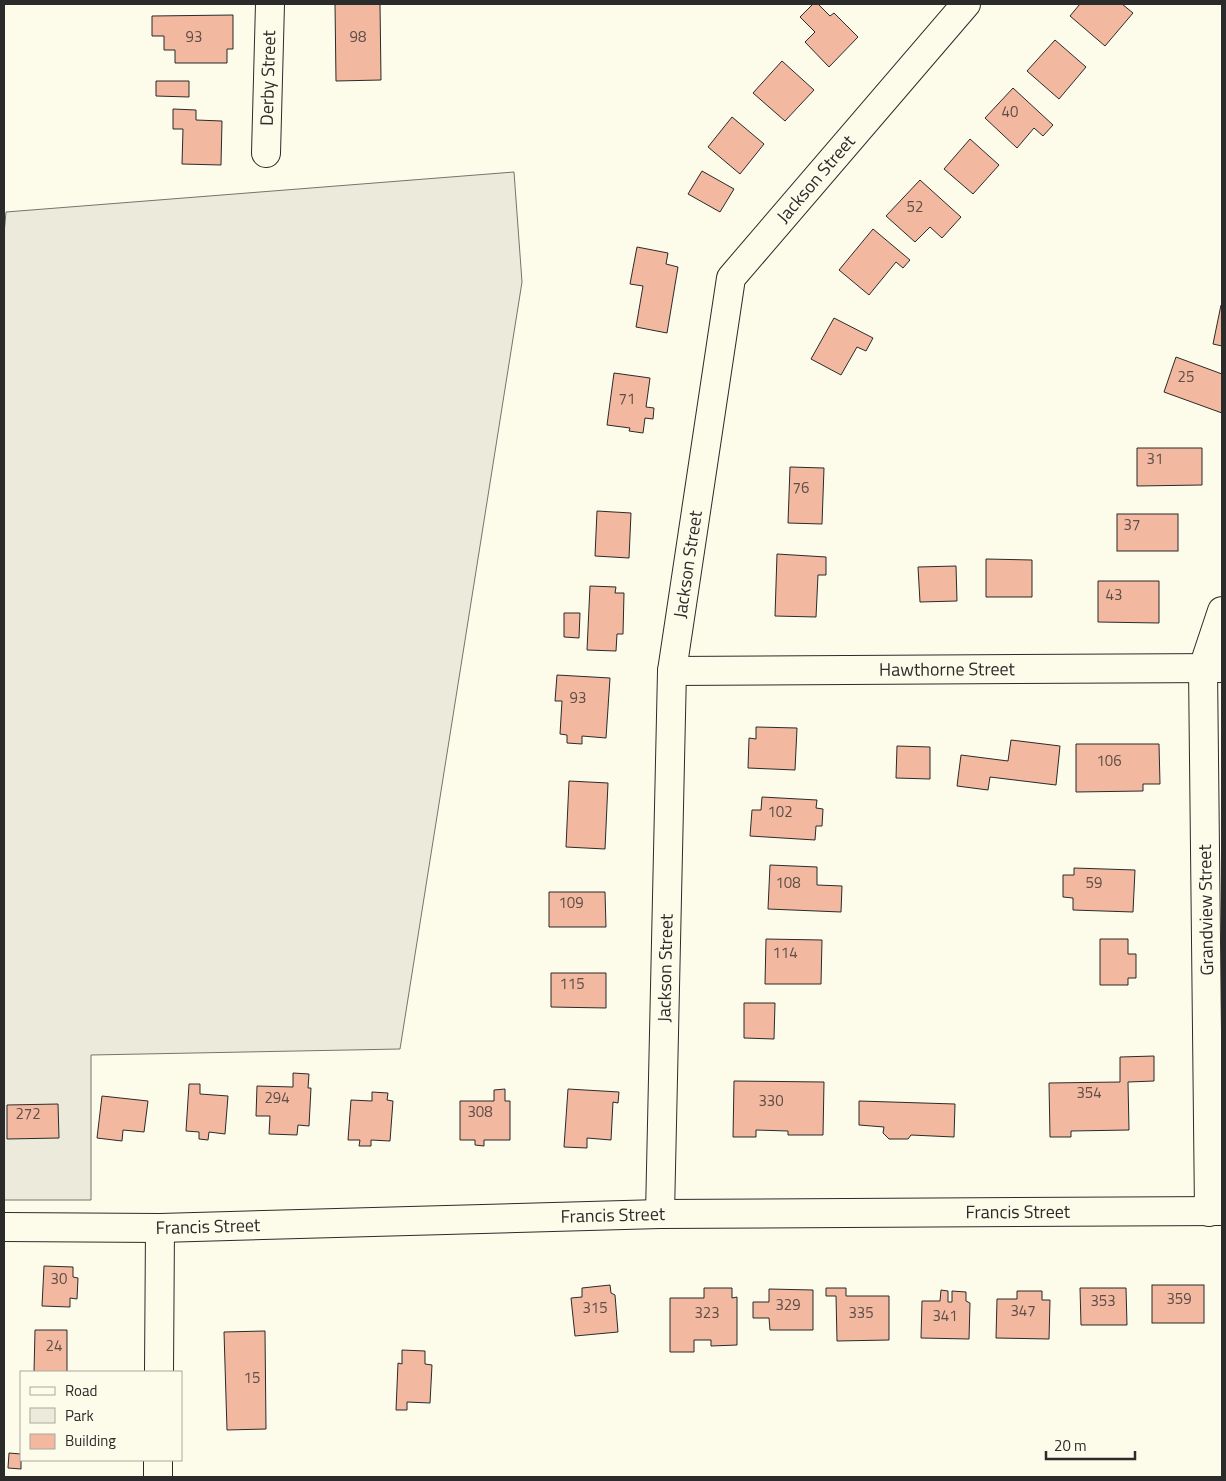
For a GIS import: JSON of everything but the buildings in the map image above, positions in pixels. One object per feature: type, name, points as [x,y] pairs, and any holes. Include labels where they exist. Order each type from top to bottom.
[{"type":"street","name":"Derby Street","points":[[266,153],[270,4]]},
{"type":"street","name":"Jackson Street","points":[[660,1214],[672,671],[731,278],[966,4]]},
{"type":"street","name":"Grandview Street","points":[[1216,1212],[1213,668],[1222,611]]},
{"type":"street","name":"Hawthorne Street","points":[[672,671],[1213,668]]},
{"type":"street","name":"Francis Street","points":[[4,1227],[160,1228],[660,1214],[1216,1212]]},
{"type":"street","points":[[159,1371],[160,1228]]},
{"type":"street","points":[[158,1461],[158,1477]]},
{"type":"green space","points":[[514,172],[522,282],[400,1049],[91,1055],[91,1200],[4,1200],[4,234],[6,212]]}]
